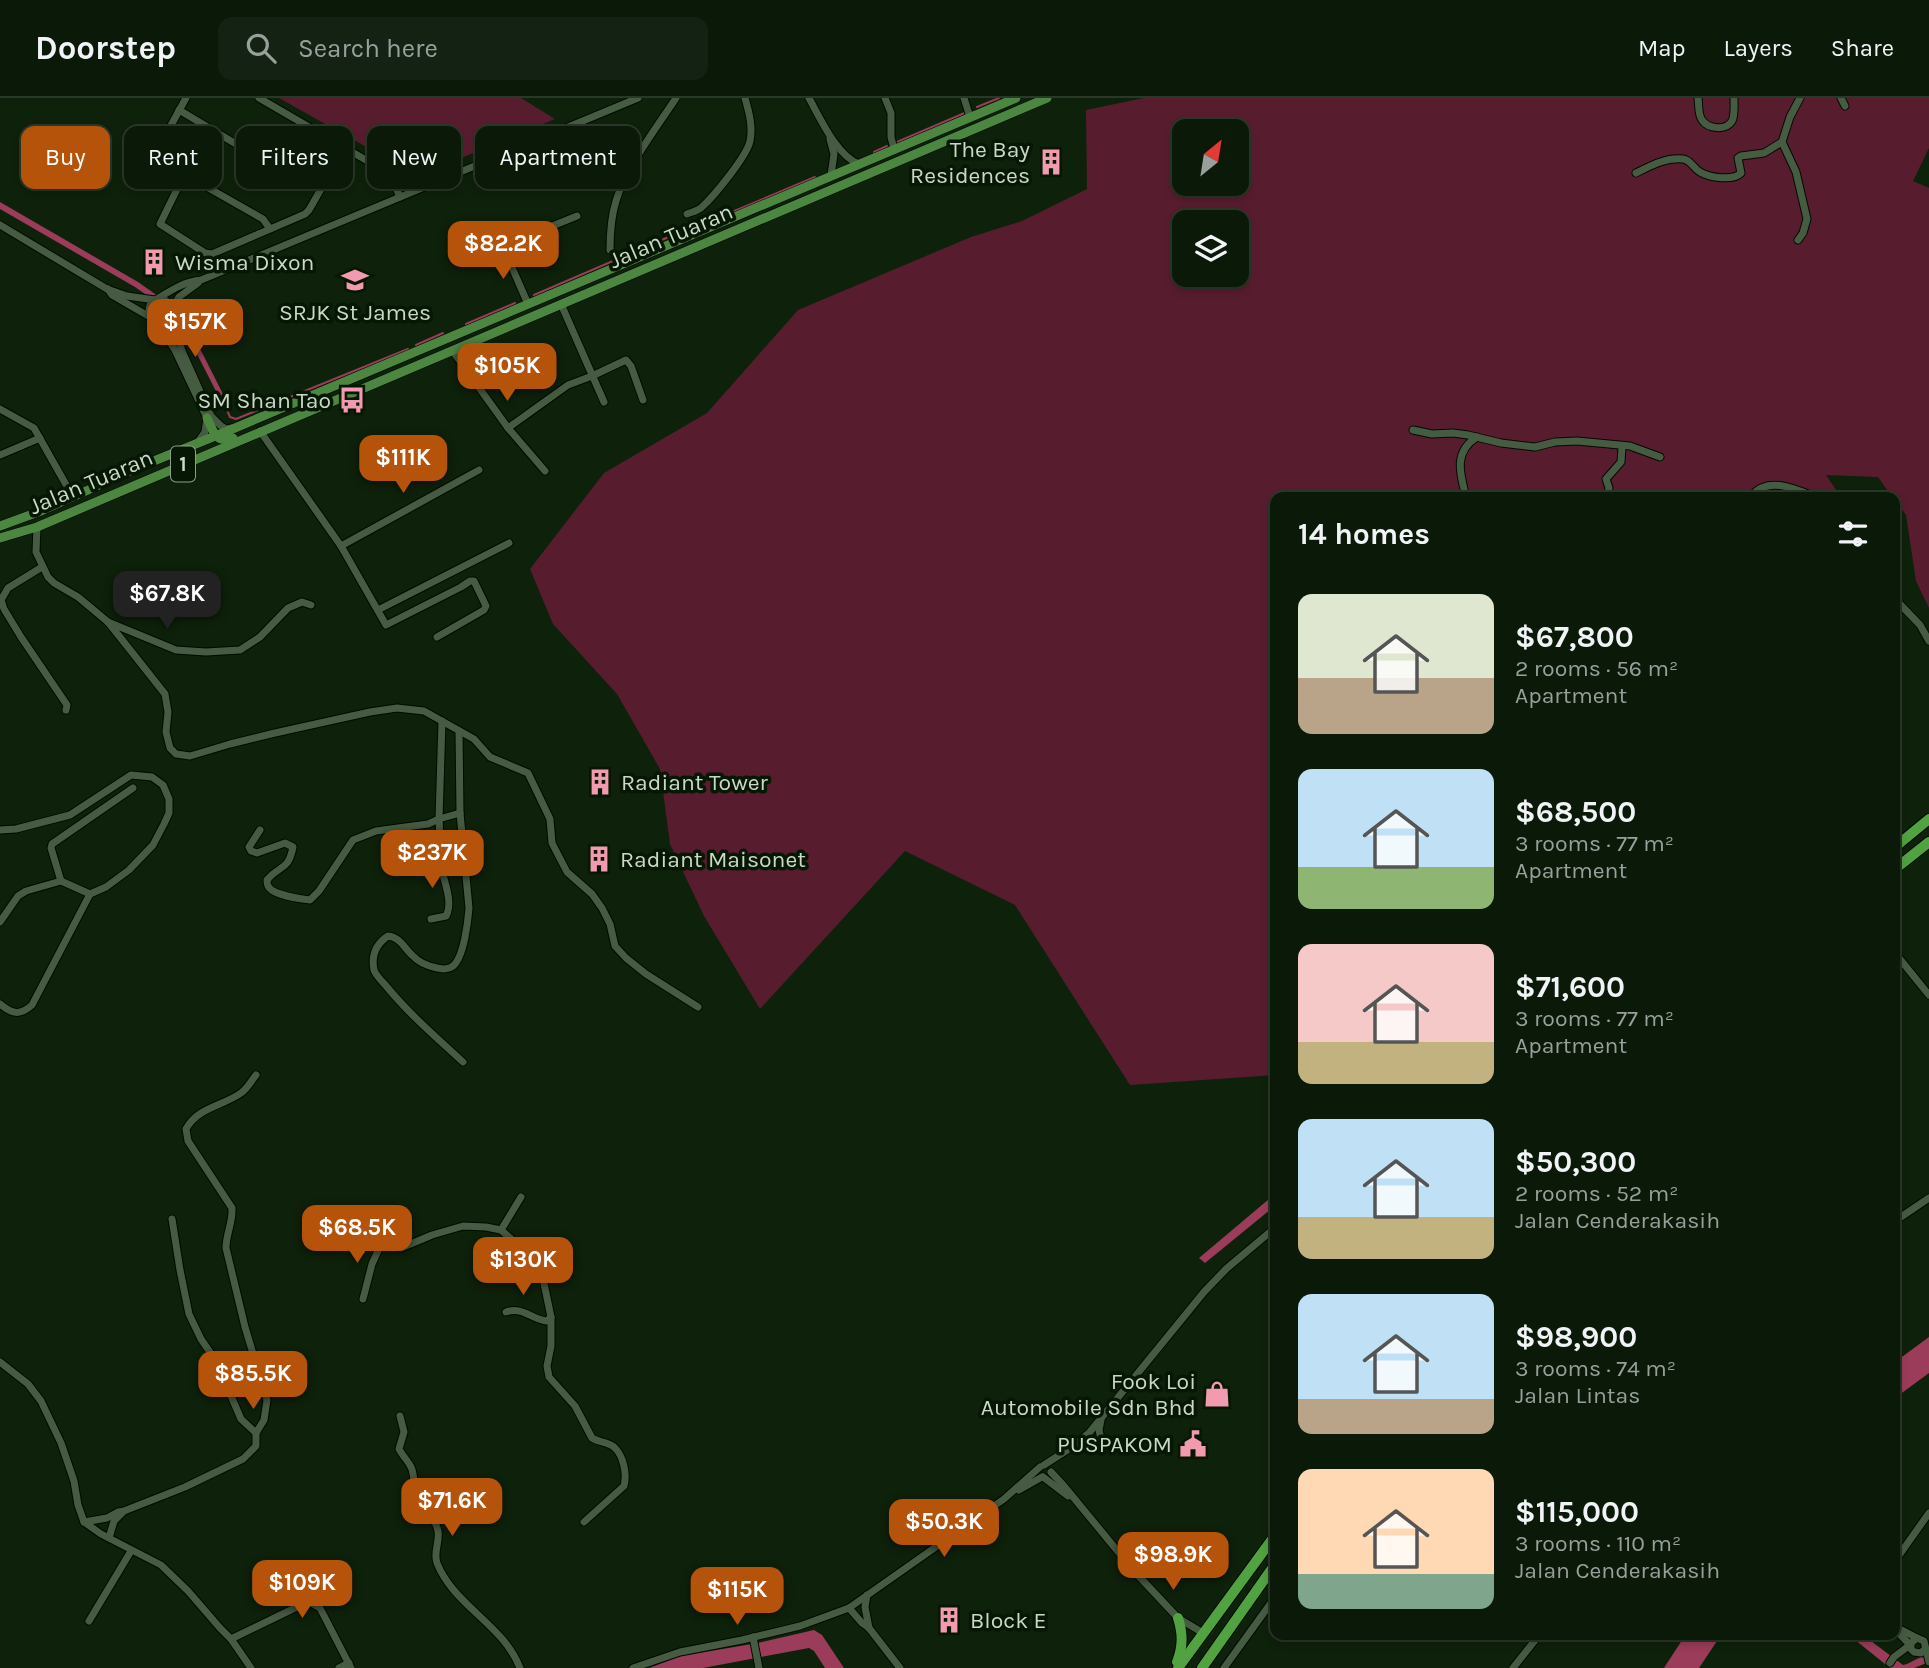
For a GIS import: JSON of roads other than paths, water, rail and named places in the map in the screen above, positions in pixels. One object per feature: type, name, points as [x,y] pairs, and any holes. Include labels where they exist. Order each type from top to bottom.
[{"type":"highway","points":[[1900,843],[1929,819]]},
{"type":"highway","points":[[1900,866],[1929,842]]},
{"type":"highway","points":[[1176,1668],[1270,1542]]},
{"type":"highway","points":[[1202,1668],[1270,1572]]},
{"type":"highway","points":[[1176,1668],[1182,1644],[1178,1618]]},
{"type":"highway","points":[[1203,1633],[1214,1635],[1229,1630]]},
{"type":"main road","name":"Jalan Tuaran","points":[[0,526],[859,164],[969,114],[1016,98]]},
{"type":"main road","name":"Jalan Tuaran","points":[[0,538],[37,527],[1048,98]]},
{"type":"main road","points":[[831,175],[841,180],[857,174],[865,175]]},
{"type":"main road","points":[[529,304],[564,296],[573,299]]},
{"type":"main road","points":[[207,418],[215,436],[227,440],[294,417]]},
{"type":"street","points":[[170,126],[186,98]]},
{"type":"street","points":[[259,98],[308,126]]},
{"type":"street","points":[[107,289],[112,295],[153,319],[166,320],[179,297],[201,280],[638,98]]},
{"type":"street","points":[[610,250],[612,217],[619,191],[676,98]]},
{"type":"street","points":[[687,214],[701,208],[747,150],[751,140],[751,125],[745,98]]},
{"type":"street","points":[[809,98],[834,150],[831,175]]},
{"type":"street","points":[[885,98],[891,113],[894,149]]},
{"type":"street","points":[[964,98],[969,114]]},
{"type":"street","points":[[1698,98],[1701,120],[1708,126],[1717,127],[1728,125],[1732,121],[1734,98]]},
{"type":"street","points":[[1636,173],[1669,159],[1682,159],[1706,174],[1737,177],[1741,173],[1738,158],[1764,153],[1782,142],[1800,98]]},
{"type":"street","points":[[179,110],[236,144]]},
{"type":"street","points":[[826,129],[849,158],[859,164]]},
{"type":"street","points":[[1782,142],[1796,172],[1807,219],[1798,240]]},
{"type":"street","points":[[353,152],[390,174],[400,197]]},
{"type":"street","points":[[177,189],[160,224],[208,254],[304,214],[321,189]]},
{"type":"street","points":[[209,189],[263,219],[271,229]]},
{"type":"street","points":[[468,260],[577,216]]},
{"type":"street","points":[[0,225],[107,289],[137,298],[167,301],[182,351],[211,416],[223,427],[236,428]]},
{"type":"street","points":[[503,247],[529,304]]},
{"type":"street","points":[[194,444],[199,442],[205,432],[207,418],[175,349],[153,319],[149,307],[156,299],[174,289],[201,280]]},
{"type":"street","points":[[561,304],[604,402]]},
{"type":"street","points":[[452,350],[508,428],[545,471]]},
{"type":"street","points":[[508,428],[568,385],[622,361],[629,361],[643,400]]},
{"type":"street","points":[[0,409],[32,426],[73,497]]},
{"type":"street","points":[[1413,430],[1432,434],[1453,433],[1535,447],[1555,442],[1577,441],[1636,447],[1660,457]]},
{"type":"street","points":[[260,431],[341,546],[386,625],[474,581],[486,606],[484,610],[437,637]]},
{"type":"street","points":[[1465,492],[1461,456],[1468,443],[1477,437]]},
{"type":"street","points":[[0,455],[40,438]]},
{"type":"street","points":[[1608,492],[1606,479],[1621,462],[1622,447]]},
{"type":"street","points":[[341,546],[479,470]]},
{"type":"street","points":[[1756,492],[1773,485],[1801,492]]},
{"type":"street","points":[[37,527],[36,552],[48,577],[79,597],[108,622],[164,694],[168,712],[166,732],[170,748],[176,754],[190,756],[230,744],[370,712],[397,708],[424,711],[481,745],[490,757],[528,774],[551,819],[552,843],[566,872],[592,894],[602,908],[610,924],[615,946],[646,974],[698,1007]]},
{"type":"street","points":[[378,610],[509,543]]},
{"type":"street","points":[[42,567],[8,588],[1,600],[4,610],[67,705],[66,710]]},
{"type":"street","points":[[108,622],[176,650],[240,650],[260,637],[288,608],[302,602],[311,605]]},
{"type":"street","points":[[1900,604],[1920,625],[1929,641]]},
{"type":"street","points":[[431,919],[446,916],[449,911],[442,867],[439,819],[442,721]]},
{"type":"street","points":[[459,731],[460,813],[469,908],[459,960],[446,969],[423,964],[397,938],[388,936],[381,940],[374,950],[373,962],[375,972],[397,999],[463,1062]]},
{"type":"street","points":[[0,830],[69,815],[131,775],[152,778],[163,785],[169,799],[169,813],[153,845],[129,870],[106,887],[90,894],[32,1005],[26,1011],[18,1013],[10,1012],[0,1004]]},
{"type":"street","points":[[61,881],[52,844],[133,788]]},
{"type":"street","points":[[260,830],[251,842],[251,851],[257,853],[285,843],[293,847],[290,861],[271,875],[267,880],[268,887],[294,898],[310,900],[320,891],[353,840],[376,831],[428,824],[460,813]]},
{"type":"street","points":[[0,922],[18,896],[26,891],[61,881],[90,894]]},
{"type":"street","points":[[1900,959],[1929,995]]},
{"type":"street","points":[[85,1522],[107,1518],[185,1487],[243,1459],[256,1446],[256,1433],[264,1420],[267,1400],[245,1328],[226,1248],[226,1237],[233,1218],[232,1208],[188,1141],[186,1129],[191,1119],[246,1089],[256,1075]]},
{"type":"street","points":[[501,1230],[521,1197]]},
{"type":"street","points":[[1900,1218],[1929,1198]]},
{"type":"street","points":[[173,1219],[189,1314],[216,1361],[241,1419],[256,1433]]},
{"type":"street","points":[[363,1299],[372,1264],[382,1242],[401,1248],[463,1226],[486,1227],[501,1230],[540,1264],[551,1317],[551,1346],[547,1366],[549,1377],[575,1406],[592,1438],[614,1447],[621,1457],[626,1479],[624,1486],[584,1522]]},
{"type":"street","points":[[633,1668],[680,1652],[753,1639],[800,1626],[849,1608],[1045,1471],[1089,1433],[1203,1292],[1270,1232]]},
{"type":"street","points":[[506,1312],[516,1309],[541,1321],[547,1321],[551,1317]]},
{"type":"street","points":[[0,1362],[28,1384],[41,1401],[61,1443],[85,1522],[161,1566],[188,1591],[231,1639],[250,1666],[240,1668]]},
{"type":"street","points":[[400,1416],[404,1432],[399,1449],[411,1467],[416,1488],[438,1531],[436,1562],[450,1586],[474,1612],[493,1627],[514,1653],[520,1668]]},
{"type":"street","points":[[1075,1445],[1102,1444],[1099,1430],[1101,1419]]},
{"type":"street","points":[[1045,1471],[1077,1502],[1120,1555],[1178,1618],[1203,1633]]},
{"type":"street","points":[[105,1536],[124,1511]]},
{"type":"street","points":[[1900,1554],[1929,1513]]},
{"type":"street","points":[[105,1536],[107,1518]]},
{"type":"street","points":[[89,1621],[131,1550]]},
{"type":"street","points":[[867,1595],[865,1606],[869,1628]]},
{"type":"street","points":[[231,1639],[303,1604],[311,1603],[320,1608],[350,1666],[339,1668]]},
{"type":"street","points":[[1224,1668],[1270,1604]]},
{"type":"street","points":[[849,1608],[869,1628],[900,1668]]},
{"type":"street","points":[[1900,1630],[1922,1637]]},
{"type":"street","points":[[1900,1634],[1912,1651],[1923,1649]]},
{"type":"street","points":[[1890,1663],[1912,1640],[1922,1637]]},
{"type":"street","points":[[1922,1637],[1928,1660]]},
{"type":"street","points":[[753,1639],[758,1664]]},
{"type":"street","points":[[1513,1668],[1535,1640]]},
{"type":"street","points":[[1890,1663],[1898,1640]]},
{"type":"street","points":[[1890,1663],[1923,1649]]},
{"type":"waterway","points":[[977,107],[999,98]]},
{"type":"waterway","points":[[897,142],[967,112]]},
{"type":"waterway","points":[[874,152],[887,146]]},
{"type":"waterway","points":[[534,295],[671,236],[694,222],[720,217],[815,177]]},
{"type":"waterway","points":[[466,324],[515,303]]},
{"type":"waterway","points":[[416,345],[443,333]]},
{"type":"waterway","points":[[223,401],[230,417],[236,419],[408,349]]},
{"type":"place","name":"The Bay Residences","points":[[1051,162]]},
{"type":"place","name":"Wisma Dixon","points":[[154,262]]},
{"type":"place","name":"SRJK St James","points":[[355,280]]},
{"type":"place","name":"SM Shan Tao","points":[[352,400]]},
{"type":"place","name":"Radiant Tower","points":[[600,782]]},
{"type":"place","name":"Radiant Maisonet","points":[[599,859]]},
{"type":"place","name":"Fook Loi Automobile Sdn Bhd","points":[[1217,1394]]},
{"type":"place","name":"PUSPAKOM","points":[[1193,1444]]},
{"type":"place","name":"Block E","points":[[949,1620]]}]
